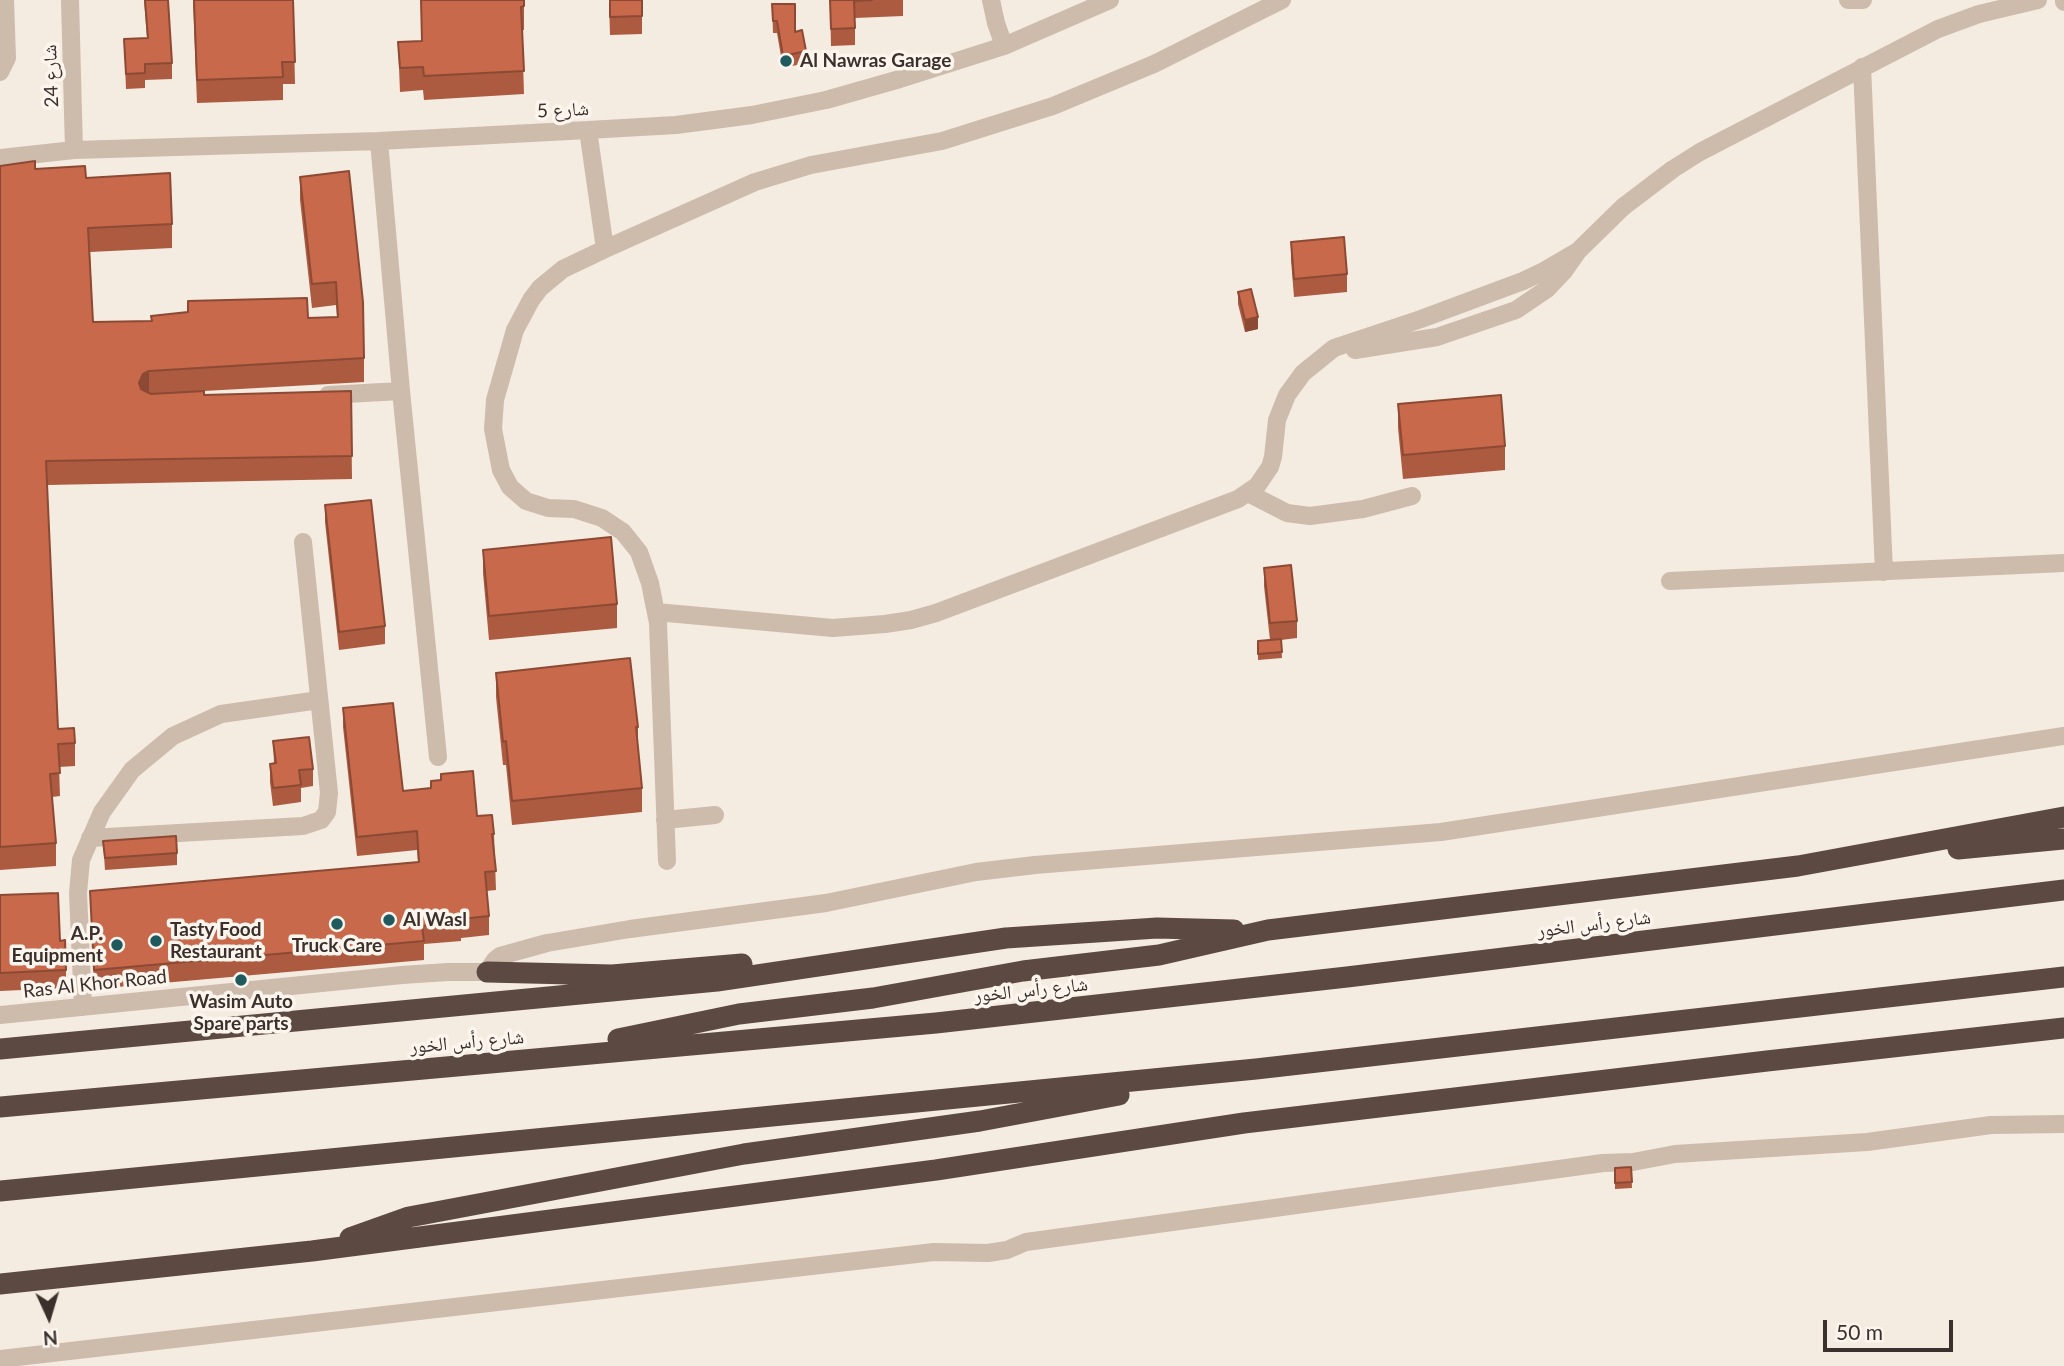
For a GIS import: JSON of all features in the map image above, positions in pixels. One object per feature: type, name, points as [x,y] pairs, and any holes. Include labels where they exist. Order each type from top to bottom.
[{"type":"highway","points":[[1798,866],[2064,817]]},
{"type":"highway","points":[[527,1059],[739,1014],[873,998],[1023,971],[1159,955],[1268,930],[1798,866],[2064,839]]},
{"type":"highway","name":"شارع رأس الخور","points":[[0,1107],[936,1023],[2064,890]]},
{"type":"highway","points":[[0,1049],[718,981],[1006,938],[1157,928],[1268,930]]},
{"type":"highway","points":[[487,972],[612,975],[741,964],[803,968]]},
{"type":"highway","points":[[0,1191],[1256,1069],[2064,977]]},
{"type":"highway","points":[[0,1284],[312,1251],[922,1172],[1244,1123],[2064,1028]]},
{"type":"highway","points":[[312,1251],[409,1217],[744,1154],[980,1121],[1256,1069]]},
{"type":"street","points":[[0,72],[8,58],[5,0]]},
{"type":"street","name":"شارع 24","points":[[70,0],[74,150]]},
{"type":"street","points":[[991,0],[1004,46]]},
{"type":"street","name":"شارع 5","points":[[0,158],[74,150],[379,141],[588,130],[676,125],[752,116],[839,97],[1004,46],[1082,6],[1110,0]]},
{"type":"street","points":[[667,861],[656,612],[639,552],[632,541],[613,524],[595,515],[574,509],[537,506],[517,494],[501,470],[493,429],[494,407],[516,330],[531,300],[563,269],[755,183],[811,165],[942,141],[1053,106],[1154,64],[1282,0]]},
{"type":"street","points":[[1848,0],[1863,0]]},
{"type":"street","points":[[1324,357],[1437,337],[1504,315],[1527,304],[1564,271],[1578,251],[1623,207],[1674,169],[1728,137],[1938,29],[1979,14],[2038,0]]},
{"type":"street","points":[[1862,67],[1884,572]]},
{"type":"street","points":[[588,130],[605,249]]},
{"type":"street","points":[[379,141],[438,757]]},
{"type":"street","points":[[656,612],[833,628],[911,620],[936,613],[1238,499],[1265,477],[1270,467],[1277,420],[1287,395],[1303,373],[1340,344],[1420,319],[1523,281],[1578,251]]},
{"type":"street","points":[[317,396],[401,391]]},
{"type":"street","points":[[1248,493],[1287,513],[1310,516],[1363,509],[1412,496]]},
{"type":"street","points":[[90,838],[303,825],[321,820],[327,812],[329,793],[303,542]]},
{"type":"street","points":[[1670,581],[2064,563]]},
{"type":"street","points":[[83,1007],[84,892],[81,860],[102,812],[132,770],[173,736],[221,714],[319,700]]},
{"type":"street","points":[[487,972],[500,956],[561,940],[839,901],[976,872],[1441,832],[2064,736]]},
{"type":"street","points":[[665,820],[715,815]]},
{"type":"street","name":"Ras Al Khor Road","points":[[0,1015],[413,974],[487,972]]},
{"type":"street","points":[[0,1359],[934,1252],[988,1253],[1007,1250],[1026,1242],[1604,1163],[1633,1162],[1675,1154],[1879,1141],[2004,1124],[2064,1124]]},
{"type":"building","points":[[145,0],[168,0],[172,63],[145,64],[145,73],[126,74],[124,39],[148,38]]},
{"type":"building","points":[[194,0],[293,0],[295,62],[282,62],[283,77],[197,80]]},
{"type":"building","points":[[421,0],[524,0],[524,6],[521,7],[524,71],[424,76],[423,67],[400,68],[398,42],[422,41]]},
{"type":"building","points":[[610,0],[642,0],[642,16],[610,17]]},
{"type":"building","points":[[830,0],[872,0],[854,1],[855,28],[831,29]]},
{"type":"building","points":[[772,4],[795,4],[795,32],[802,30],[806,51],[783,56],[777,21],[773,21]]},
{"type":"building","points":[[35,161],[35,169],[85,166],[86,178],[170,173],[172,224],[88,228],[93,322],[152,321],[151,316],[188,312],[188,301],[307,298],[308,318],[338,317],[336,282],[312,284],[300,177],[349,171],[363,302],[364,358],[149,371],[143,374],[139,383],[141,389],[151,394],[204,391],[204,395],[351,391],[352,456],[46,461],[58,729],[74,728],[75,743],[58,744],[60,773],[50,774],[56,843],[0,847],[0,166]]},
{"type":"building","points":[[1344,237],[1347,274],[1294,279],[1291,242]]},
{"type":"building","points":[[1251,289],[1258,317],[1245,320],[1238,292]]},
{"type":"building","points":[[1501,395],[1505,446],[1403,455],[1398,404]]},
{"type":"building","points":[[371,500],[385,626],[339,632],[325,505]]},
{"type":"building","points":[[611,537],[617,604],[489,616],[483,550]]},
{"type":"building","points":[[1291,565],[1297,621],[1270,623],[1264,568]]},
{"type":"building","points":[[1281,639],[1282,652],[1258,654],[1258,641]]},
{"type":"building","points":[[630,658],[642,788],[512,801],[496,673]]},
{"type":"building","points":[[393,703],[403,791],[431,788],[431,781],[441,780],[441,774],[473,771],[477,816],[492,815],[496,871],[485,872],[489,916],[422,926],[424,941],[94,970],[90,891],[419,862],[417,831],[357,837],[343,708]]},
{"type":"building","points":[[309,737],[313,769],[299,770],[301,785],[273,788],[270,764],[276,763],[273,741]]},
{"type":"building","points":[[176,836],[177,853],[105,858],[103,841]]},
{"type":"building","points":[[58,893],[60,941],[65,940],[66,970],[0,973],[0,895]]},
{"type":"building","points":[[1631,1167],[1632,1182],[1615,1183],[1615,1168]]},
{"type":"place","name":"Al Nawras Garage","points":[[786,61]]},
{"type":"place","name":"Al Wasl","points":[[389,920]]},
{"type":"place","name":"Truck Care","points":[[337,924]]},
{"type":"place","name":"Tasty Food Restaurant","points":[[156,941]]},
{"type":"place","name":"A.P. Equipment","points":[[117,945]]},
{"type":"place","name":"Wasim Auto Spare parts","points":[[241,980]]}]
